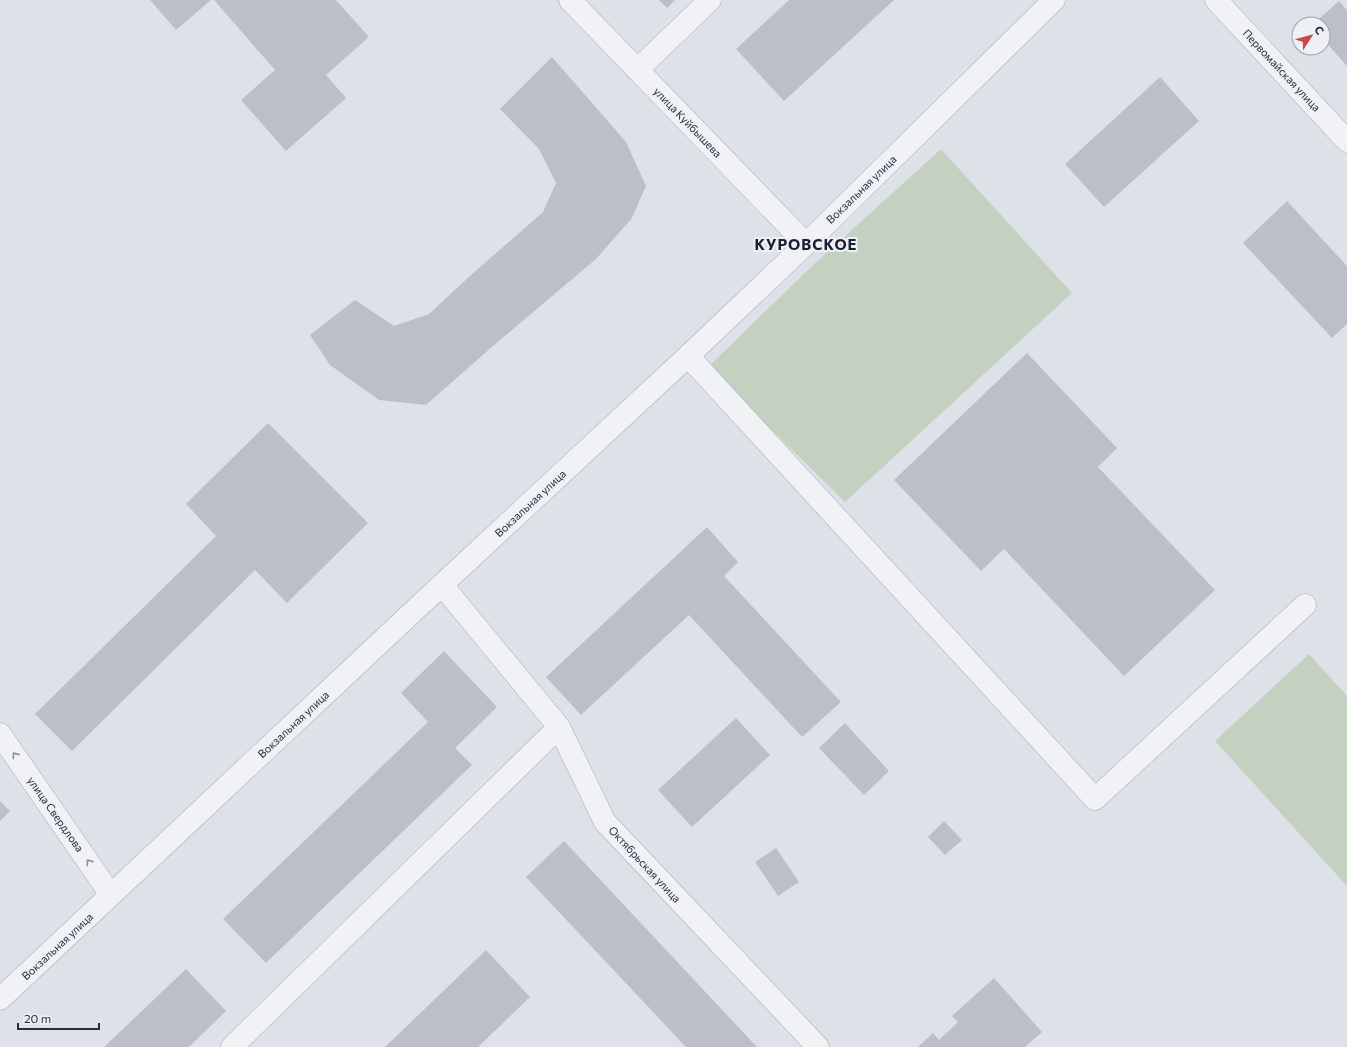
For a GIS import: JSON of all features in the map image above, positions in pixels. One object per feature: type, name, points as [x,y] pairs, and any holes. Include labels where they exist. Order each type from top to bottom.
[{"type":"street","name":"улица Куйбышева","points":[[570,0],[806,244]]},
{"type":"street","points":[[637,70],[710,0]]},
{"type":"street","name":"Вокзальная улица","points":[[0,999],[688,356],[806,244],[1054,0]]},
{"type":"street","name":"Первомайская улица","points":[[1216,0],[1347,140]]},
{"type":"street","points":[[688,356],[1094,799],[1305,605]]},
{"type":"street","name":"Октябрьская улица","points":[[442,585],[559,727],[605,822],[818,1047]]},
{"type":"street","points":[[232,1047],[559,727]]},
{"type":"street","name":"улица Свердлова","points":[[0,734],[111,894]]},
{"type":"green space","points":[[941,149],[1072,293],[845,502],[708,367],[810,268]]},
{"type":"green space","points":[[1309,654],[1347,696],[1347,886],[1215,741]]},
{"type":"building","points":[[150,0],[211,0],[176,30]]},
{"type":"building","points":[[214,0],[336,0],[369,37],[326,75],[346,98],[286,151],[241,100],[275,70]]},
{"type":"building","points":[[659,0],[675,0],[667,8]]},
{"type":"building","points":[[789,0],[894,0],[784,101],[736,49]]},
{"type":"building","points":[[1339,1],[1347,10],[1347,66],[1331,48],[1331,16],[1322,16]]},
{"type":"building","points":[[552,57],[626,142],[646,186],[632,218],[596,259],[426,405],[379,400],[330,365],[310,335],[355,300],[394,326],[429,314],[543,212],[556,183],[539,149],[500,109]]},
{"type":"building","points":[[1160,77],[1199,121],[1104,207],[1065,164]]},
{"type":"building","points":[[1287,201],[1347,266],[1347,324],[1332,338],[1243,243]]},
{"type":"building","points":[[1027,353],[1117,448],[1098,467],[1215,590],[1124,676],[1004,549],[981,571],[894,480]]},
{"type":"building","points":[[268,423],[368,523],[287,603],[255,570],[72,751],[35,714],[216,536],[186,504]]},
{"type":"building","points":[[707,527],[738,562],[724,576],[841,702],[802,737],[689,615],[581,715],[546,677]]},
{"type":"building","points":[[444,651],[497,707],[455,748],[472,765],[266,963],[223,919],[428,722],[401,693]]},
{"type":"building","points":[[736,718],[770,755],[692,827],[658,790]]},
{"type":"building","points":[[845,723],[889,771],[864,795],[819,748]]},
{"type":"building","points":[[0,801],[10,811],[0,821]]},
{"type":"building","points":[[944,821],[962,840],[945,855],[928,837]]},
{"type":"building","points":[[564,841],[757,1047],[686,1047],[526,877]]},
{"type":"building","points":[[776,848],[799,882],[778,896],[755,862]]},
{"type":"building","points":[[486,950],[530,997],[478,1047],[385,1047]]},
{"type":"building","points":[[186,969],[226,1011],[189,1047],[104,1047]]},
{"type":"building","points":[[994,978],[1042,1032],[1025,1047],[918,1047],[933,1033],[939,1040],[958,1022],[952,1016]]},
{"type":"district","name":"КУРОВСКОЕ","points":[[806,244]]}]
